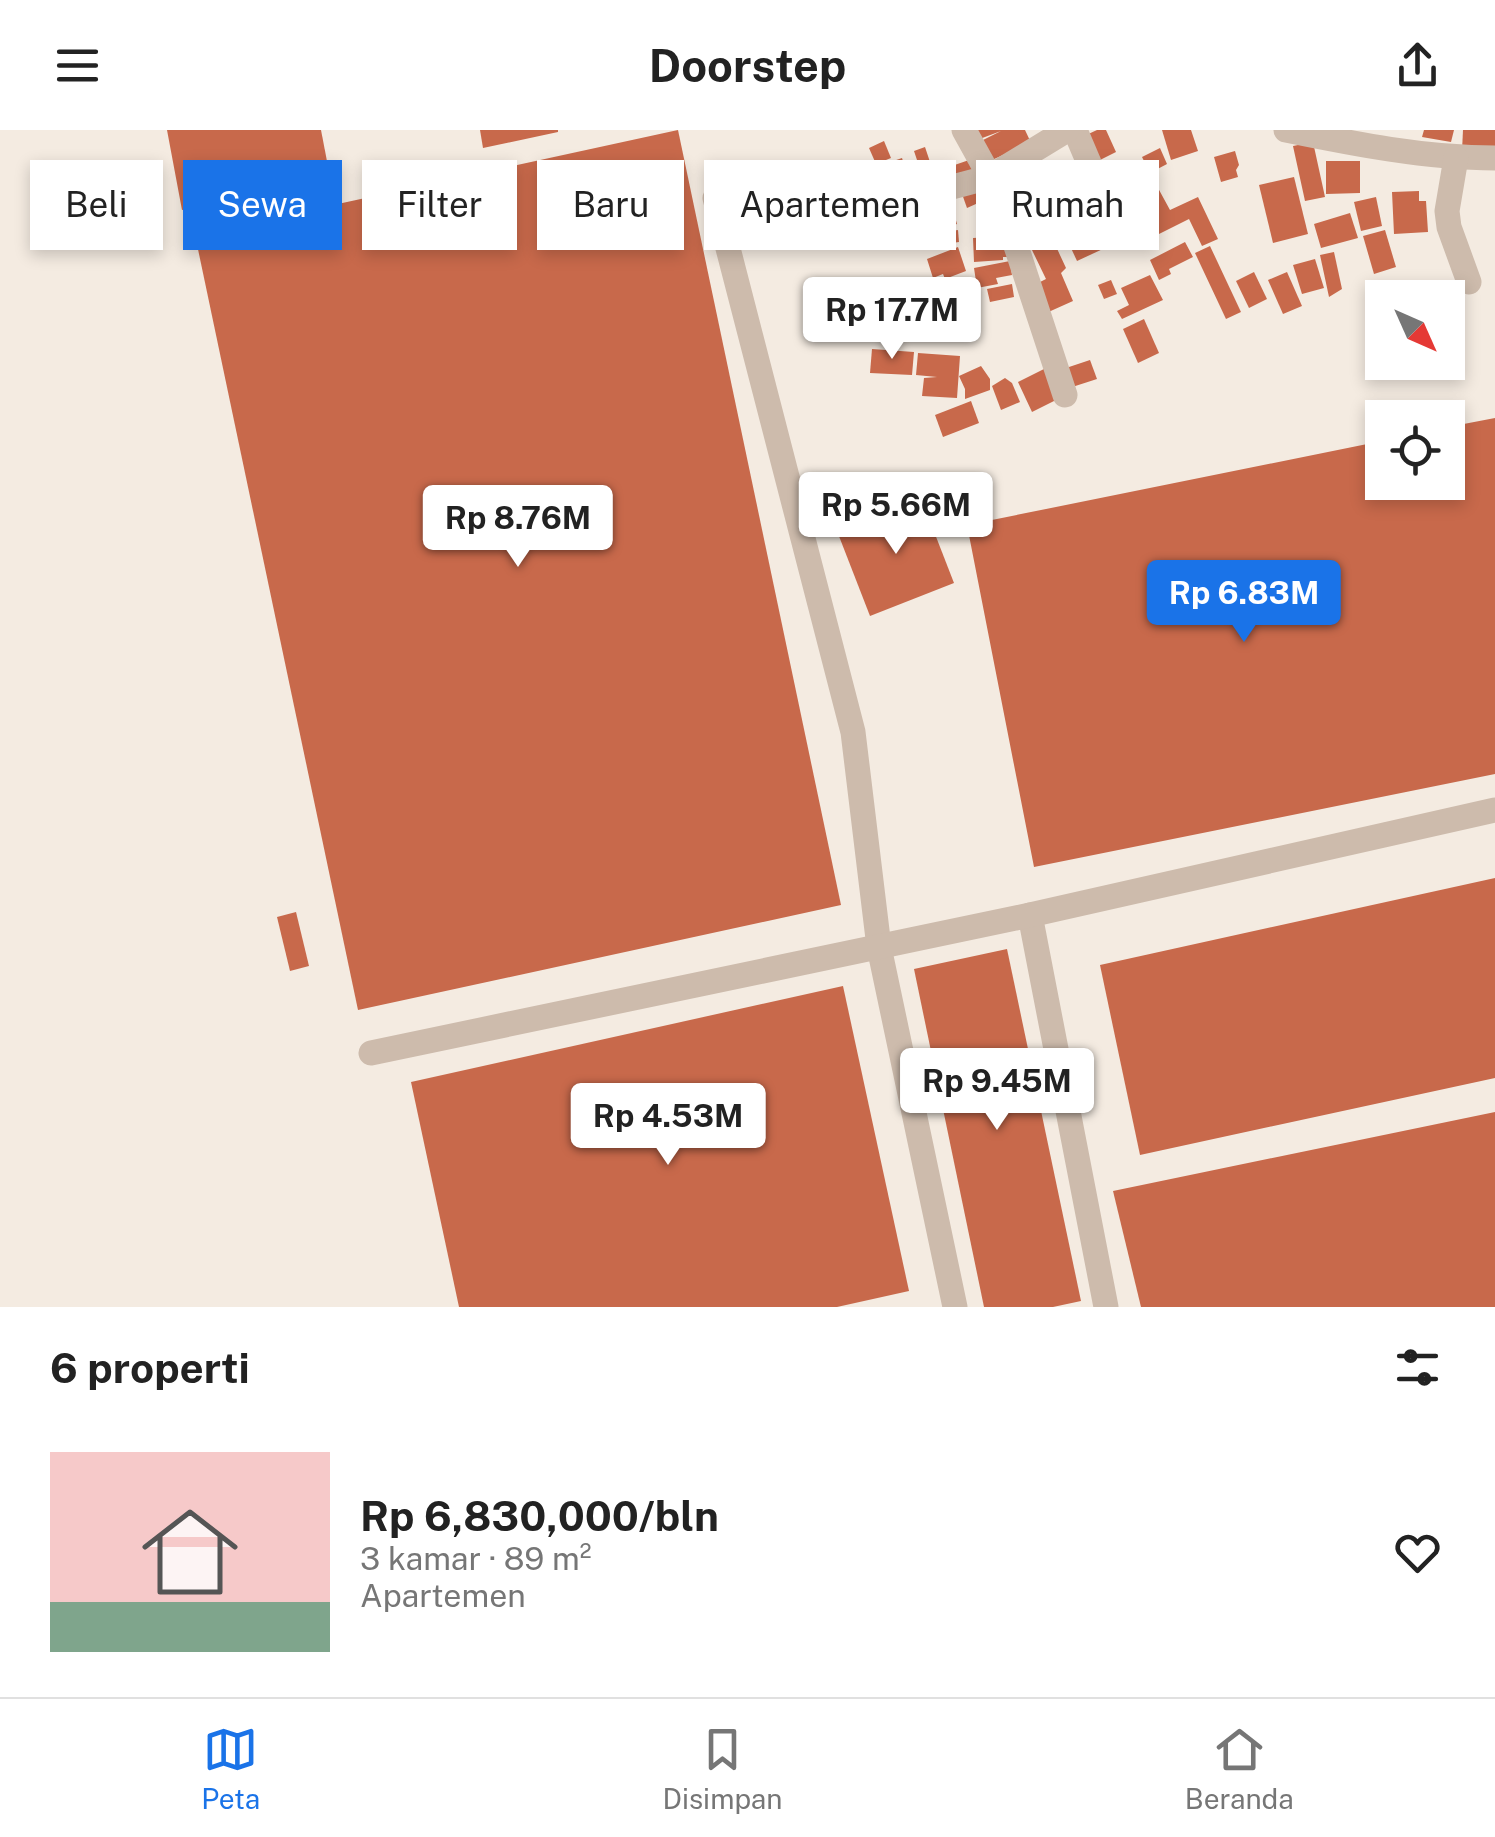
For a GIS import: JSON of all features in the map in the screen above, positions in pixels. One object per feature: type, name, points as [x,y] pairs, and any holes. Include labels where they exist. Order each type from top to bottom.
[{"type":"street","points":[[964,130],[981,160]]},
{"type":"street","points":[[1018,160],[1067,130]]},
{"type":"street","points":[[1075,130],[1088,160]]},
{"type":"street","points":[[1286,130],[1456,158],[1495,158]]},
{"type":"street","points":[[1456,158],[1447,211],[1469,282]]},
{"type":"street","points":[[728,250],[853,732],[879,947],[954,1307]]},
{"type":"street","points":[[1015,250],[1065,395]]},
{"type":"street","points":[[371,1053],[1030,915],[1495,810]]},
{"type":"street","points":[[1030,915],[1106,1307]]},
{"type":"building","points":[[167,130],[321,130],[327,160],[183,160],[182,210]]},
{"type":"building","points":[[480,130],[558,130],[558,132],[483,148]]},
{"type":"building","points":[[678,130],[841,905],[358,1010],[198,250],[342,250],[342,203],[362,199],[362,250],[517,250],[517,165],[537,161],[537,250],[684,250],[684,160],[540,160]]},
{"type":"building","points":[[973,130],[1025,130],[1033,147],[992,160],[983,140],[1001,131],[977,140]]},
{"type":"building","points":[[1106,130],[1116,152],[1095,160],[1084,136]]},
{"type":"building","points":[[1162,130],[1191,130],[1198,151],[1171,160]]},
{"type":"building","points":[[1424,130],[1454,130],[1451,142],[1422,137]]},
{"type":"building","points":[[1463,130],[1495,130],[1495,152],[1462,151]]},
{"type":"building","points":[[884,141],[891,158],[874,160],[869,148]]},
{"type":"building","points":[[1313,142],[1325,197],[1305,201],[1293,146]]},
{"type":"building","points":[[925,147],[929,160],[917,160],[914,151]]},
{"type":"building","points":[[1160,148],[1167,164],[1159,168],[1159,160],[1142,157]]},
{"type":"building","points":[[1235,151],[1238,177],[1221,182],[1214,157]]},
{"type":"building","points":[[972,159],[976,176],[956,182],[956,165]]},
{"type":"building","points":[[1326,161],[1360,161],[1360,193],[1326,194]]},
{"type":"building","points":[[1294,177],[1308,234],[1273,243],[1259,185]]},
{"type":"building","points":[[976,185],[976,204],[967,208],[961,191]]},
{"type":"building","points":[[1159,190],[1170,210],[1198,197],[1218,239],[1202,246],[1189,219],[1159,234]]},
{"type":"building","points":[[1419,191],[1419,201],[1426,201],[1428,232],[1394,234],[1392,192]]},
{"type":"building","points":[[1376,197],[1382,226],[1361,231],[1354,202]]},
{"type":"building","points":[[1350,213],[1358,238],[1321,248],[1314,224]]},
{"type":"building","points":[[1385,230],[1396,267],[1374,274],[1363,236]]},
{"type":"building","points":[[973,238],[976,250],[1012,250],[1015,257],[974,262]]},
{"type":"building","points":[[1185,242],[1193,257],[1169,269],[1171,274],[1159,280],[1150,260]]},
{"type":"building","points":[[1210,246],[1241,312],[1226,319],[1195,253]]},
{"type":"building","points":[[956,248],[966,271],[945,279],[943,274],[933,278],[927,259]]},
{"type":"building","points":[[1032,250],[1058,250],[1066,268],[1061,273],[1073,301],[1044,314],[1040,282],[1046,279]]},
{"type":"building","points":[[1072,250],[1101,250],[1077,261]]},
{"type":"building","points":[[1334,252],[1342,289],[1329,297],[1320,255]]},
{"type":"building","points":[[1315,259],[1324,288],[1302,294],[1293,265]]},
{"type":"building","points":[[1010,261],[1012,275],[996,278],[998,284],[977,288],[974,268]]},
{"type":"building","points":[[1254,272],[1267,299],[1249,308],[1236,281]]},
{"type":"building","points":[[1287,272],[1302,306],[1283,314],[1268,280]]},
{"type":"building","points":[[1150,275],[1163,300],[1122,319],[1117,311],[1129,305],[1121,288]]},
{"type":"building","points":[[1111,280],[1117,294],[1104,299],[1098,285]]},
{"type":"building","points":[[1012,284],[1014,297],[990,302],[987,289]]},
{"type":"building","points":[[966,304],[966,326],[934,326],[934,336],[904,336],[902,309]]},
{"type":"building","points":[[1144,319],[1159,353],[1138,363],[1123,329]]},
{"type":"building","points":[[872,349],[914,352],[912,375],[870,373]]},
{"type":"building","points":[[918,353],[960,356],[957,398],[922,396],[924,378],[937,377],[916,375]]},
{"type":"building","points":[[1090,360],[1097,379],[1066,389],[1060,370]]},
{"type":"building","points":[[981,366],[990,379],[990,390],[965,399],[959,376]]},
{"type":"building","points":[[1050,366],[1060,398],[1032,412],[1018,382]]},
{"type":"building","points":[[1005,378],[1012,383],[1020,402],[1001,410],[992,386]]},
{"type":"building","points":[[971,401],[979,423],[943,437],[935,415]]},
{"type":"building","points":[[1495,418],[1495,774],[1034,867],[967,525],[1365,444],[1365,500],[1465,500],[1465,424]]},
{"type":"building","points":[[921,498],[954,583],[870,616],[837,531]]},
{"type":"building","points":[[1495,878],[1495,1078],[1140,1155],[1100,965]]},
{"type":"building","points":[[296,912],[309,966],[290,971],[277,917]]},
{"type":"building","points":[[1007,949],[1081,1301],[1053,1307],[984,1307],[914,969]]},
{"type":"building","points":[[843,986],[909,1291],[837,1307],[459,1307],[411,1082]]},
{"type":"building","points":[[1495,1112],[1495,1307],[1141,1307],[1113,1191]]}]
